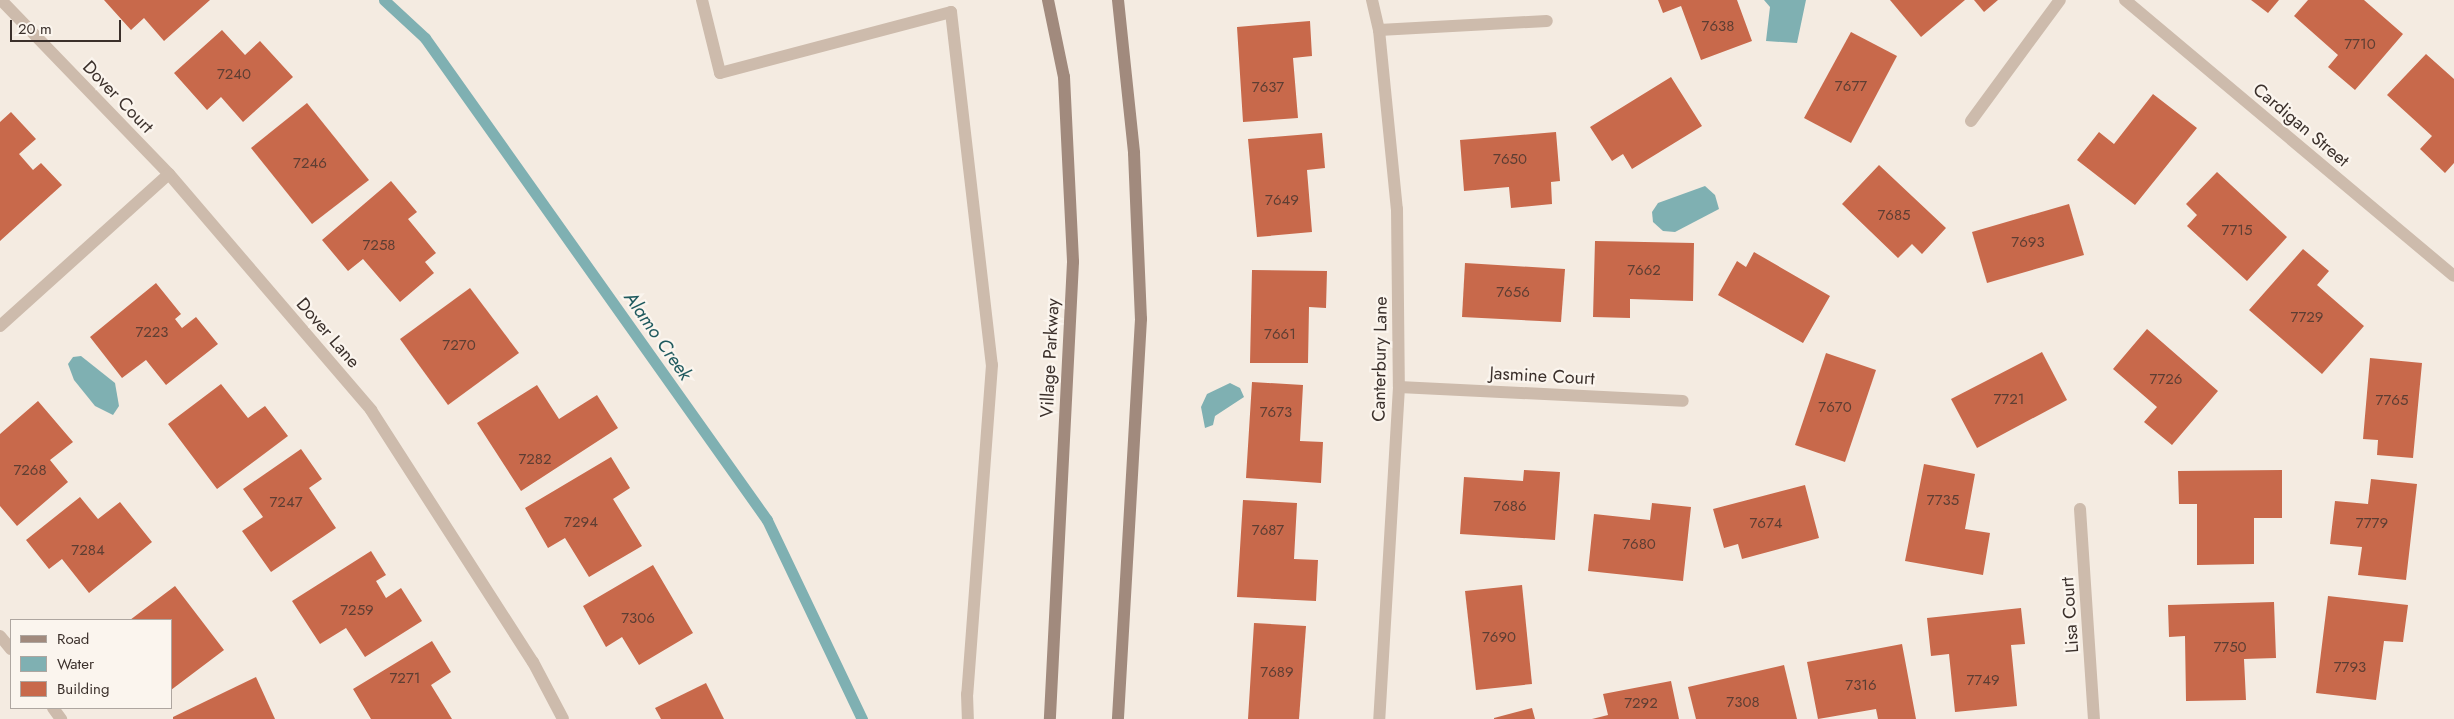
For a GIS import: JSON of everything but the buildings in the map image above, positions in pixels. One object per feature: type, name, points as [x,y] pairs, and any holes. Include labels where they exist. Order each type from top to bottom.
[{"type":"street","name":"Dover Court","points":[[1,0],[169,174]]},
{"type":"street","points":[[702,0],[720,74],[950,6],[992,365],[966,694],[968,719]]},
{"type":"street","name":"Village Parkway","points":[[1048,0],[1064,77],[1073,262],[1050,719]]},
{"type":"street","points":[[1118,0],[1134,153],[1141,319],[1118,719]]},
{"type":"street","name":"Canterbury Lane","points":[[1372,0],[1379,30],[1397,209],[1399,386],[1379,719]]},
{"type":"street","points":[[1971,121],[2060,0]]},
{"type":"street","name":"Cardigan Street","points":[[2126,0],[2454,276]]},
{"type":"street","points":[[1379,30],[1547,21]]},
{"type":"street","points":[[0,326],[169,174]]},
{"type":"street","name":"Dover Lane","points":[[169,174],[371,410],[533,662],[563,719]]},
{"type":"street","name":"Jasmine Court","points":[[1399,386],[1683,401]]},
{"type":"street","name":"Lisa Court","points":[[2080,509],[2094,719]]},
{"type":"street","points":[[0,636],[10,648]]},
{"type":"water","points":[[1764,0],[1806,0],[1797,43],[1766,41],[1770,7]]},
{"type":"water","points":[[1705,186],[1715,195],[1719,209],[1675,232],[1663,231],[1653,222],[1652,212],[1658,203]]},
{"type":"water","points":[[81,356],[115,383],[119,406],[113,415],[95,406],[74,380],[68,364],[73,357]]},
{"type":"water","points":[[1230,383],[1240,388],[1244,397],[1215,416],[1213,425],[1205,428],[1201,407],[1207,394]]},
{"type":"waterway","name":"Alamo Creek","points":[[384,0],[425,38],[767,520],[862,719]]}]
